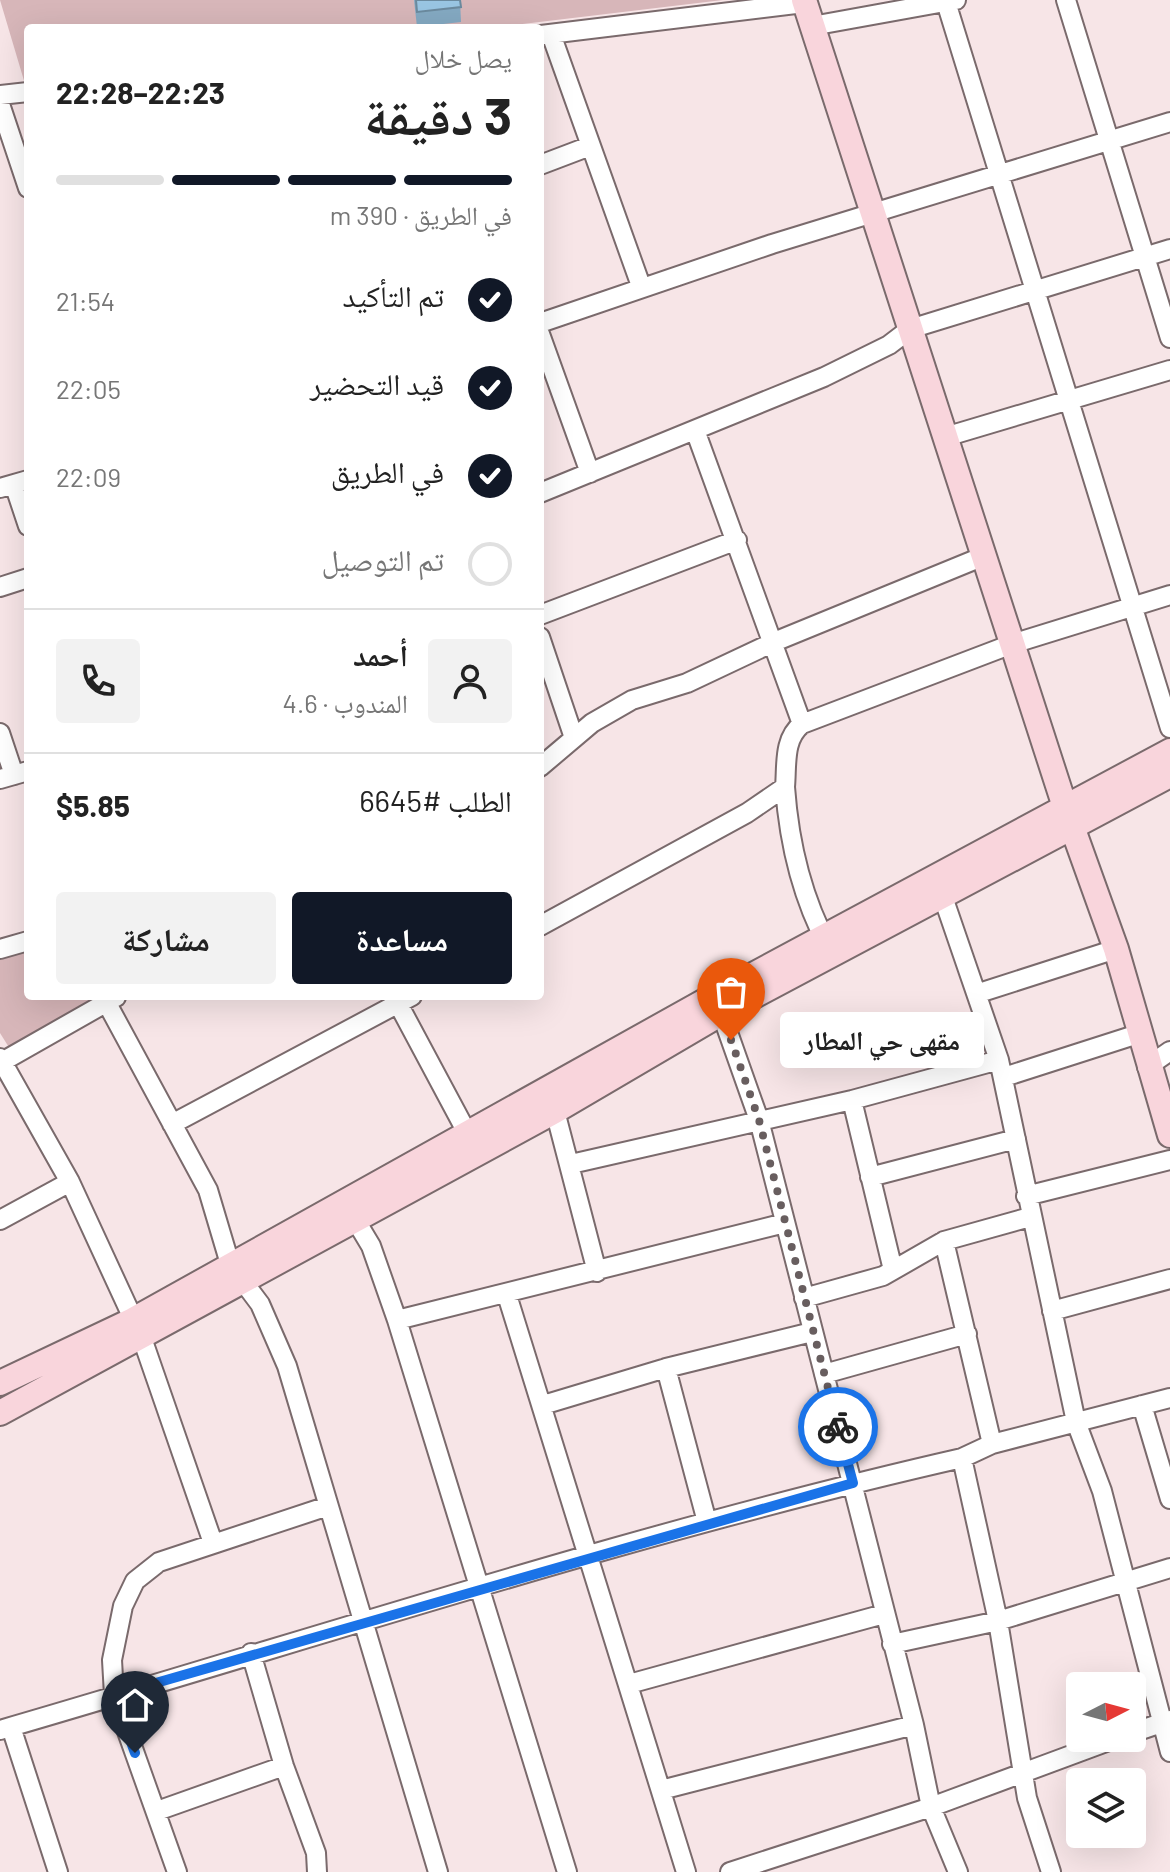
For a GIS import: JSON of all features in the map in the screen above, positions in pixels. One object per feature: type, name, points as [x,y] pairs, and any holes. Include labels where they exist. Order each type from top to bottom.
[{"type":"street","points":[[1066,0],[1170,338]]},
{"type":"street","points":[[641,286],[545,34],[806,7],[951,1],[998,176],[1072,400],[1131,608],[1170,728]]},
{"type":"street","points":[[806,7],[1069,818],[1116,949],[1147,1067],[1170,1135]]},
{"type":"street","points":[[0,95],[24,92]]},
{"type":"street","points":[[0,104],[24,176]]},
{"type":"street","points":[[544,322],[641,286],[1170,122]]},
{"type":"street","points":[[544,163],[590,146]]},
{"type":"street","points":[[544,491],[861,360],[910,329],[1170,249]]},
{"type":"street","points":[[544,345],[590,473]]},
{"type":"street","points":[[945,437],[1170,370]]},
{"type":"street","points":[[695,430],[802,724]]},
{"type":"street","points":[[14,484],[24,514]]},
{"type":"street","points":[[544,613],[737,540]]},
{"type":"street","points":[[544,764],[574,738],[621,706],[687,683],[774,642],[984,556]]},
{"type":"street","points":[[0,587],[24,579]]},
{"type":"street","points":[[828,947],[808,905],[790,837],[785,787],[787,747],[794,731],[802,724],[1012,644],[1170,595]]},
{"type":"street","points":[[544,649],[574,738]]},
{"type":"street","points":[[0,733],[14,775]]},
{"type":"street","points":[[0,1413],[235,1273],[473,1144],[718,1004],[1069,818],[1170,751]]},
{"type":"street","points":[[1069,818],[1170,775]]},
{"type":"street","points":[[544,924],[747,813],[785,787]]},
{"type":"street","points":[[938,889],[979,993],[1001,1069],[1076,1422],[1102,1491],[1123,1582],[1166,1722],[1170,1752]]},
{"type":"street","points":[[0,949],[24,942]]},
{"type":"street","points":[[979,993],[1116,949]]},
{"type":"street","points":[[106,1000],[1,1061],[70,1182],[138,1329],[213,1543]]},
{"type":"street","points":[[110,1000],[208,1190],[235,1273],[260,1304],[287,1366],[438,1872]]},
{"type":"street","points":[[172,1124],[397,1000]]},
{"type":"street","points":[[402,1000],[473,1144]]},
{"type":"street","points":[[473,1144],[555,1111],[718,1004]]},
{"type":"street","points":[[718,1004],[759,1120],[914,1725],[931,1807],[958,1872]]},
{"type":"street","points":[[571,1164],[759,1120],[1001,1069],[1138,1034]]},
{"type":"street","points":[[1147,1067],[1170,1051]]},
{"type":"street","points":[[852,1100],[893,1270]]},
{"type":"street","points":[[555,1111],[597,1272]]},
{"type":"street","points":[[870,1177],[1016,1139]]},
{"type":"street","points":[[1026,1196],[1170,1160]]},
{"type":"street","points":[[0,1220],[70,1182]]},
{"type":"street","points":[[349,1210],[371,1246],[397,1320],[567,1872]]},
{"type":"street","points":[[804,1298],[893,1270],[944,1241],[1030,1217]]},
{"type":"street","points":[[397,1320],[507,1295],[785,1223]]},
{"type":"street","points":[[944,1241],[992,1444]]},
{"type":"street","points":[[1052,1311],[1170,1279]]},
{"type":"street","points":[[507,1295],[686,1872]]},
{"type":"street","points":[[0,1383],[138,1329]]},
{"type":"street","points":[[543,1405],[666,1368],[812,1332]]},
{"type":"street","points":[[824,1374],[967,1334]]},
{"type":"street","points":[[666,1368],[707,1522]]},
{"type":"street","points":[[58,1872],[6,1729],[251,1653],[707,1522],[962,1458],[992,1444],[1170,1398]]},
{"type":"street","points":[[1142,1405],[1170,1499]]},
{"type":"street","points":[[962,1458],[998,1621],[1022,1774],[1051,1872]]},
{"type":"street","points":[[177,1872],[114,1695],[115,1647],[123,1606],[135,1581],[159,1562],[328,1506]]},
{"type":"street","points":[[892,1644],[998,1621],[1170,1568]]},
{"type":"street","points":[[629,1684],[884,1614]]},
{"type":"street","points":[[251,1653],[284,1766],[316,1853],[317,1872]]},
{"type":"street","points":[[1146,1728],[1166,1722]]},
{"type":"street","points":[[661,1790],[914,1725]]},
{"type":"street","points":[[730,1872],[931,1807],[1080,1752]]},
{"type":"street","points":[[157,1811],[284,1766]]},
{"type":"shaded area","points":[[0,0],[723,0],[522,24],[24,24],[24,81]]},
{"type":"shaded area","points":[[24,950],[24,1000],[101,1001],[10,1049],[0,1033],[0,958]]},
{"type":"building","points":[[416,0],[460,0],[461,7],[417,12]]},
{"type":"way so far","points":[[731,1040],[759,1120],[838,1427]]},
{"type":"place","name":"مقهى حي المطار","points":[[731,1040]]},
{"type":"route","points":[[135,1753],[114,1695],[707,1522],[853,1483],[838,1427]]}]
